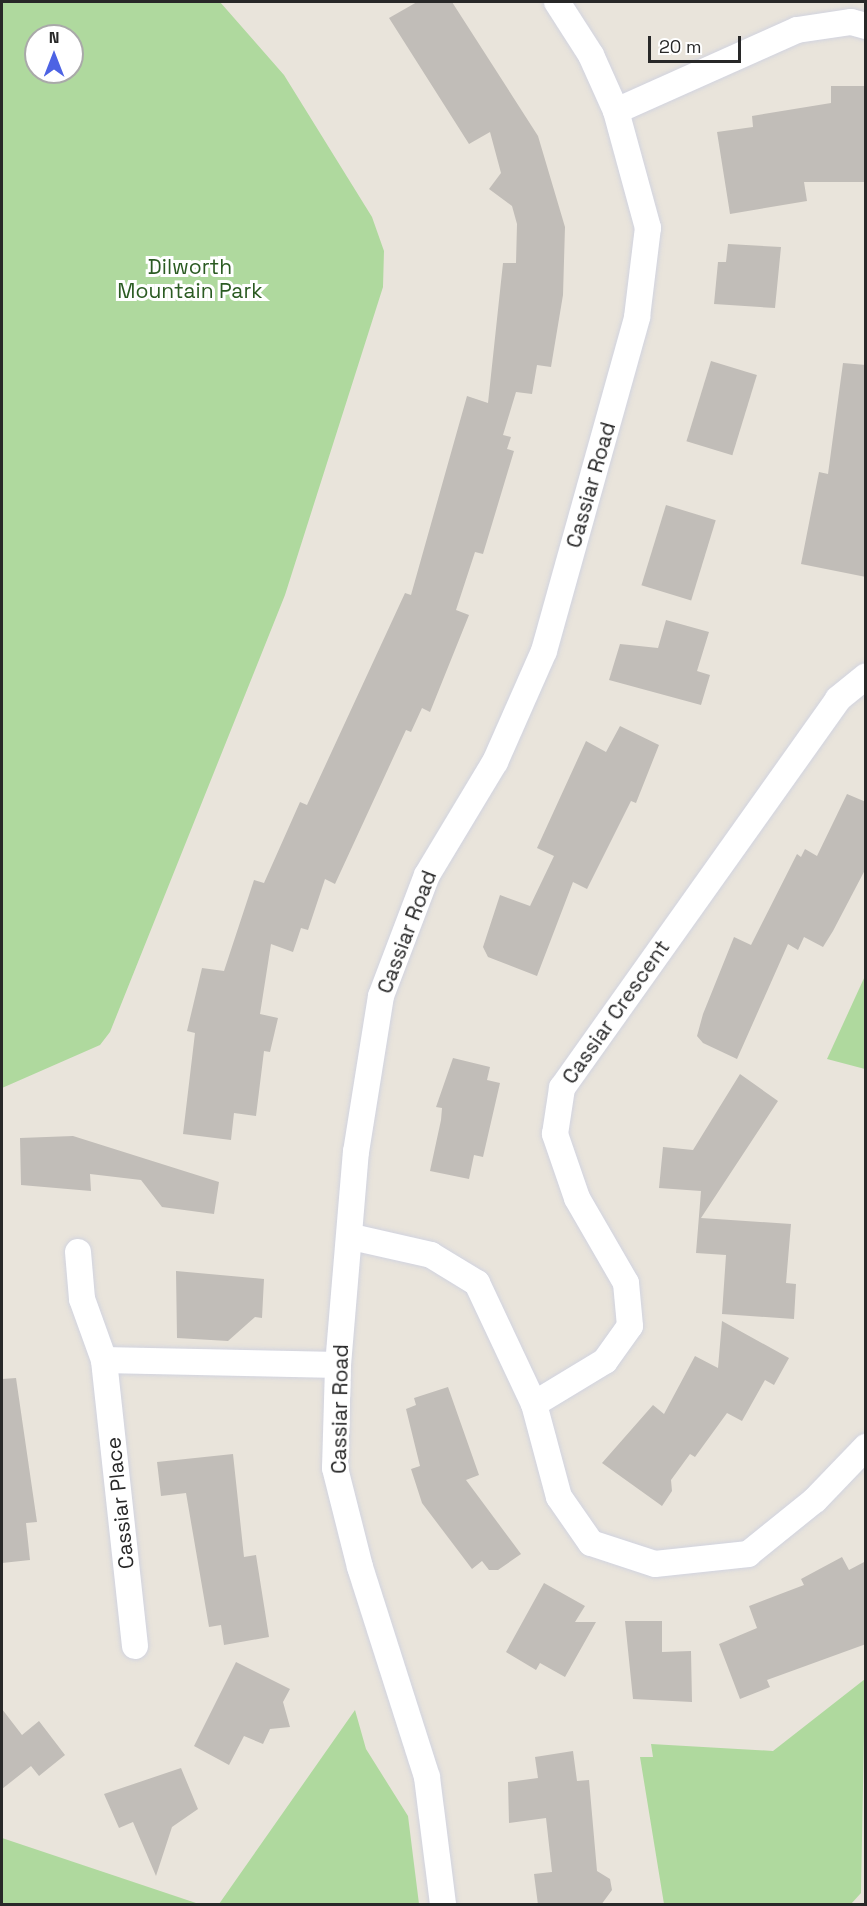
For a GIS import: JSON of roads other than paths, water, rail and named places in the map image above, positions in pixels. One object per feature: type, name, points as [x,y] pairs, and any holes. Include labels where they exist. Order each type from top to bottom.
[{"type":"street","name":"Cassiar Road","points":[[443,1905],[427,1777],[360,1568],[335,1468],[338,1365],[352,1238],[356,1152],[381,996],[427,875],[495,762],[544,651],[637,317],[648,228],[616,111],[591,55],[557,2]]},
{"type":"street","points":[[616,111],[797,30],[851,22],[866,26]]},
{"type":"street","name":"Cassiar Crescent","points":[[534,1404],[605,1361],[630,1326],[627,1283],[577,1198],[555,1134],[562,1088],[838,699],[866,676]]},
{"type":"street","points":[[352,1238],[431,1255],[477,1283],[534,1404],[559,1497],[591,1543],[655,1564],[748,1554],[815,1500],[866,1447]]},
{"type":"street","name":"Cassiar Place","points":[[78,1252],[82,1299],[104,1360],[135,1646]]},
{"type":"street","points":[[104,1360],[338,1365]]},
{"type":"park label","name":"Dilworth Mountain Park","points":[[190,279]]}]
